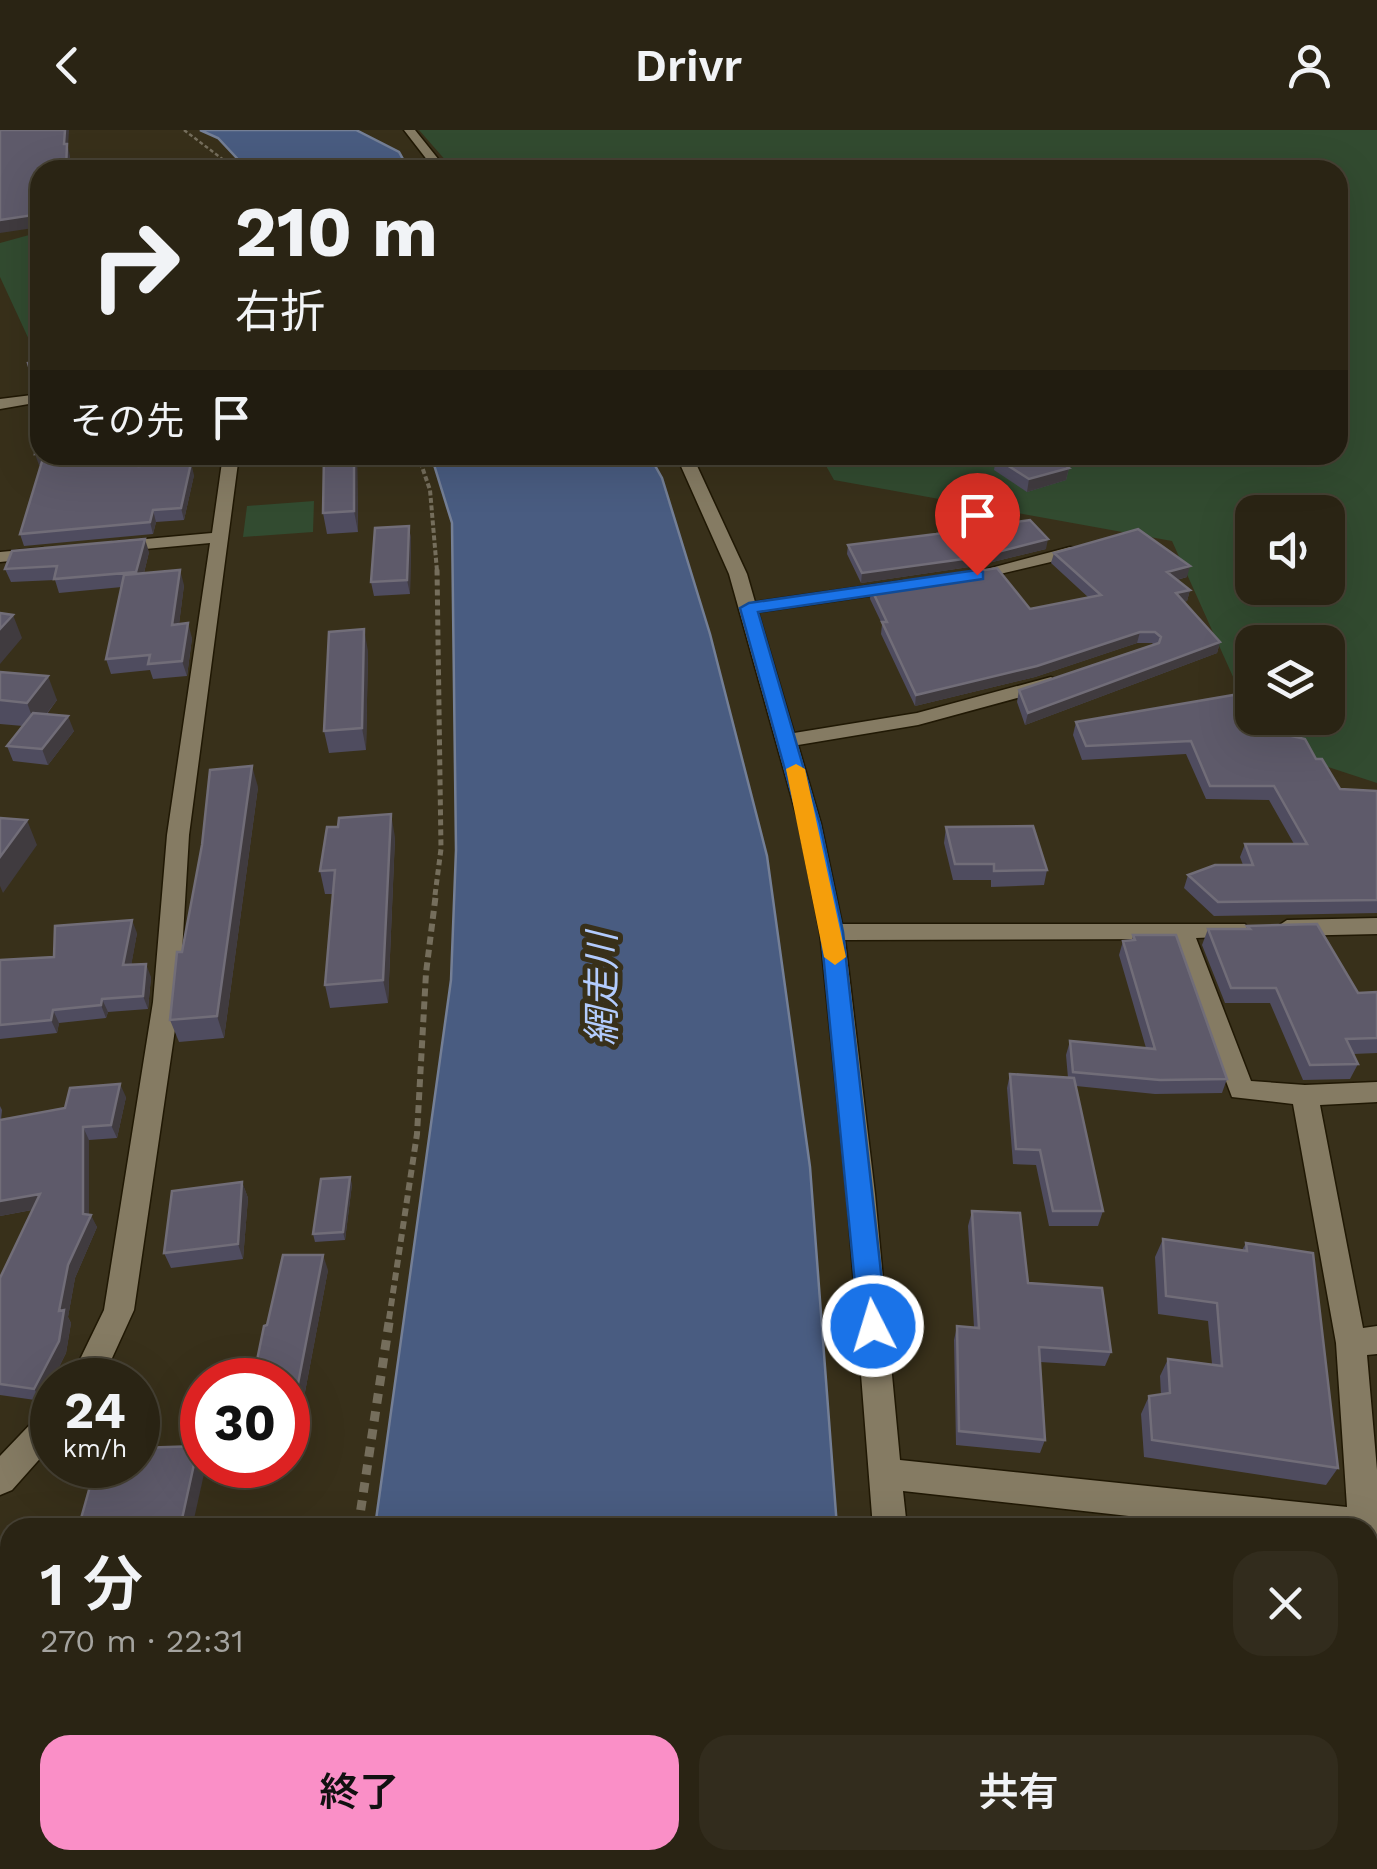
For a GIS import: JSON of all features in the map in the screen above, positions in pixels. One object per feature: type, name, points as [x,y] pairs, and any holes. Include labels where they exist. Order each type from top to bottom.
[{"type":"street","points":[[409,130],[434,160]]},
{"type":"street","points":[[0,404],[30,400]]},
{"type":"street","points":[[97,1358],[120,1310],[166,1002],[178,834],[230,465]]},
{"type":"street","points":[[689,465],[721,530],[749,608],[788,740],[832,932],[890,1518]]},
{"type":"street","points":[[0,557],[220,537]]},
{"type":"street","points":[[946,580],[1070,552]]},
{"type":"street","points":[[749,608],[914,584]]},
{"type":"street","points":[[788,740],[918,719],[1077,674]]},
{"type":"street","points":[[832,932],[1377,926]]},
{"type":"street","points":[[1181,931],[1240,1090],[1305,1095],[1377,1092]]},
{"type":"street","points":[[1305,1095],[1364,1341],[1366,1518]]},
{"type":"street","points":[[0,1480],[30,1448]]},
{"type":"street","points":[[888,1474],[1264,1518]]},
{"type":"path","points":[[184,130],[223,160]]},
{"type":"path","points":[[359,1518],[416,1134],[426,973],[441,849],[437,559],[430,490],[421,465]]},
{"type":"green space","points":[[419,130],[1377,130],[1377,783],[1322,765],[1291,735],[1345,735],[1345,625],[1235,625],[1235,680],[1172,541],[834,480],[826,465],[1348,465],[1348,160],[445,160]]},
{"type":"green space","points":[[30,235],[30,342],[0,277],[0,243]]},
{"type":"green space","points":[[314,501],[313,532],[243,537],[247,506]]},
{"type":"water","points":[[200,130],[356,130],[399,152],[403,160],[239,160],[218,138]]},
{"type":"water","name":"網走川","points":[[434,465],[655,465],[662,478],[710,634],[767,856],[810,1167],[836,1518],[376,1518],[451,980],[456,850],[452,523]]},
{"type":"building","points":[[0,130],[65,130],[66,160],[30,160],[30,216],[0,220]]},
{"type":"building","points":[[41,465],[191,465],[181,508],[153,510],[150,522],[20,534]]},
{"type":"building","points":[[324,465],[354,465],[354,511],[323,513]]},
{"type":"building","points":[[1007,465],[1069,468],[1029,479]]},
{"type":"building","points":[[1030,520],[1048,539],[978,557],[862,573],[848,545],[936,534]]},
{"type":"building","points":[[409,526],[407,580],[371,582],[375,528]]},
{"type":"building","points":[[1138,529],[1190,566],[1167,572],[1190,590],[1176,593],[1220,642],[1028,713],[1019,690],[1159,643],[1161,637],[1155,632],[1140,632],[1037,666],[916,695],[882,622],[887,622],[871,588],[997,568],[1030,609],[1101,595],[1054,553]]},
{"type":"building","points":[[145,539],[136,572],[54,579],[57,566],[5,569],[12,551]]},
{"type":"building","points":[[180,570],[172,625],[188,623],[182,661],[148,664],[150,655],[106,659],[124,575]]},
{"type":"building","points":[[0,613],[13,615],[0,629]]},
{"type":"building","points":[[364,629],[362,728],[324,731],[329,632]]},
{"type":"building","points":[[0,672],[48,676],[27,703],[0,700]]},
{"type":"building","points":[[1235,695],[1235,735],[1291,735],[1305,739],[1340,789],[1377,791],[1377,900],[1218,902],[1188,875],[1215,865],[1253,865],[1245,844],[1307,844],[1274,786],[1210,786],[1191,741],[1086,746],[1076,722]]},
{"type":"building","points":[[33,713],[68,716],[42,749],[7,746]]},
{"type":"building","points":[[252,766],[217,1016],[170,1020],[177,952],[182,952],[202,845],[210,770]]},
{"type":"building","points":[[391,814],[383,980],[325,985],[335,870],[320,871],[327,827],[338,827],[339,818]]},
{"type":"building","points":[[0,818],[27,820],[0,857]]},
{"type":"building","points":[[1033,826],[1047,870],[994,871],[994,864],[955,864],[946,827]]},
{"type":"building","points":[[132,920],[123,965],[146,964],[143,996],[102,999],[101,1005],[53,1010],[51,1020],[0,1025],[0,960],[54,957],[55,926]]},
{"type":"building","points":[[1317,924],[1358,993],[1377,992],[1377,1038],[1346,1039],[1358,1064],[1310,1065],[1276,988],[1231,988],[1208,929]]},
{"type":"building","points":[[1133,935],[1176,935],[1227,1079],[1160,1080],[1073,1072],[1070,1041],[1155,1049],[1123,941],[1135,940]]},
{"type":"building","points":[[1010,1074],[1074,1078],[1103,1211],[1053,1211],[1040,1150],[1016,1149]]},
{"type":"building","points":[[120,1084],[111,1125],[83,1127],[83,1214],[91,1215],[68,1265],[59,1311],[64,1310],[59,1341],[50,1358],[30,1358],[30,1388],[0,1384],[0,1278],[40,1194],[0,1201],[0,1120],[65,1108],[70,1088]]},
{"type":"building","points":[[350,1177],[343,1232],[313,1234],[321,1179]]},
{"type":"building","points":[[242,1182],[238,1244],[164,1253],[172,1191]]},
{"type":"building","points":[[972,1211],[1020,1213],[1028,1283],[1102,1288],[1111,1352],[1039,1347],[1045,1440],[959,1431],[957,1326],[979,1328]]},
{"type":"building","points":[[1163,1239],[1247,1251],[1246,1243],[1313,1253],[1338,1468],[1152,1440],[1149,1396],[1170,1393],[1168,1359],[1222,1366],[1217,1303],[1166,1296]]},
{"type":"building","points":[[283,1255],[323,1255],[303,1358],[257,1358]]},
{"type":"building","points":[[160,1447],[180,1447],[180,1488],[189,1488],[182,1518],[81,1518],[90,1488],[160,1488]]},
{"type":"slow traffic","points":[[796,769],[835,957]]},
{"type":"route","points":[[873,1326],[832,932],[810,824],[749,608],[977,575]]}]
